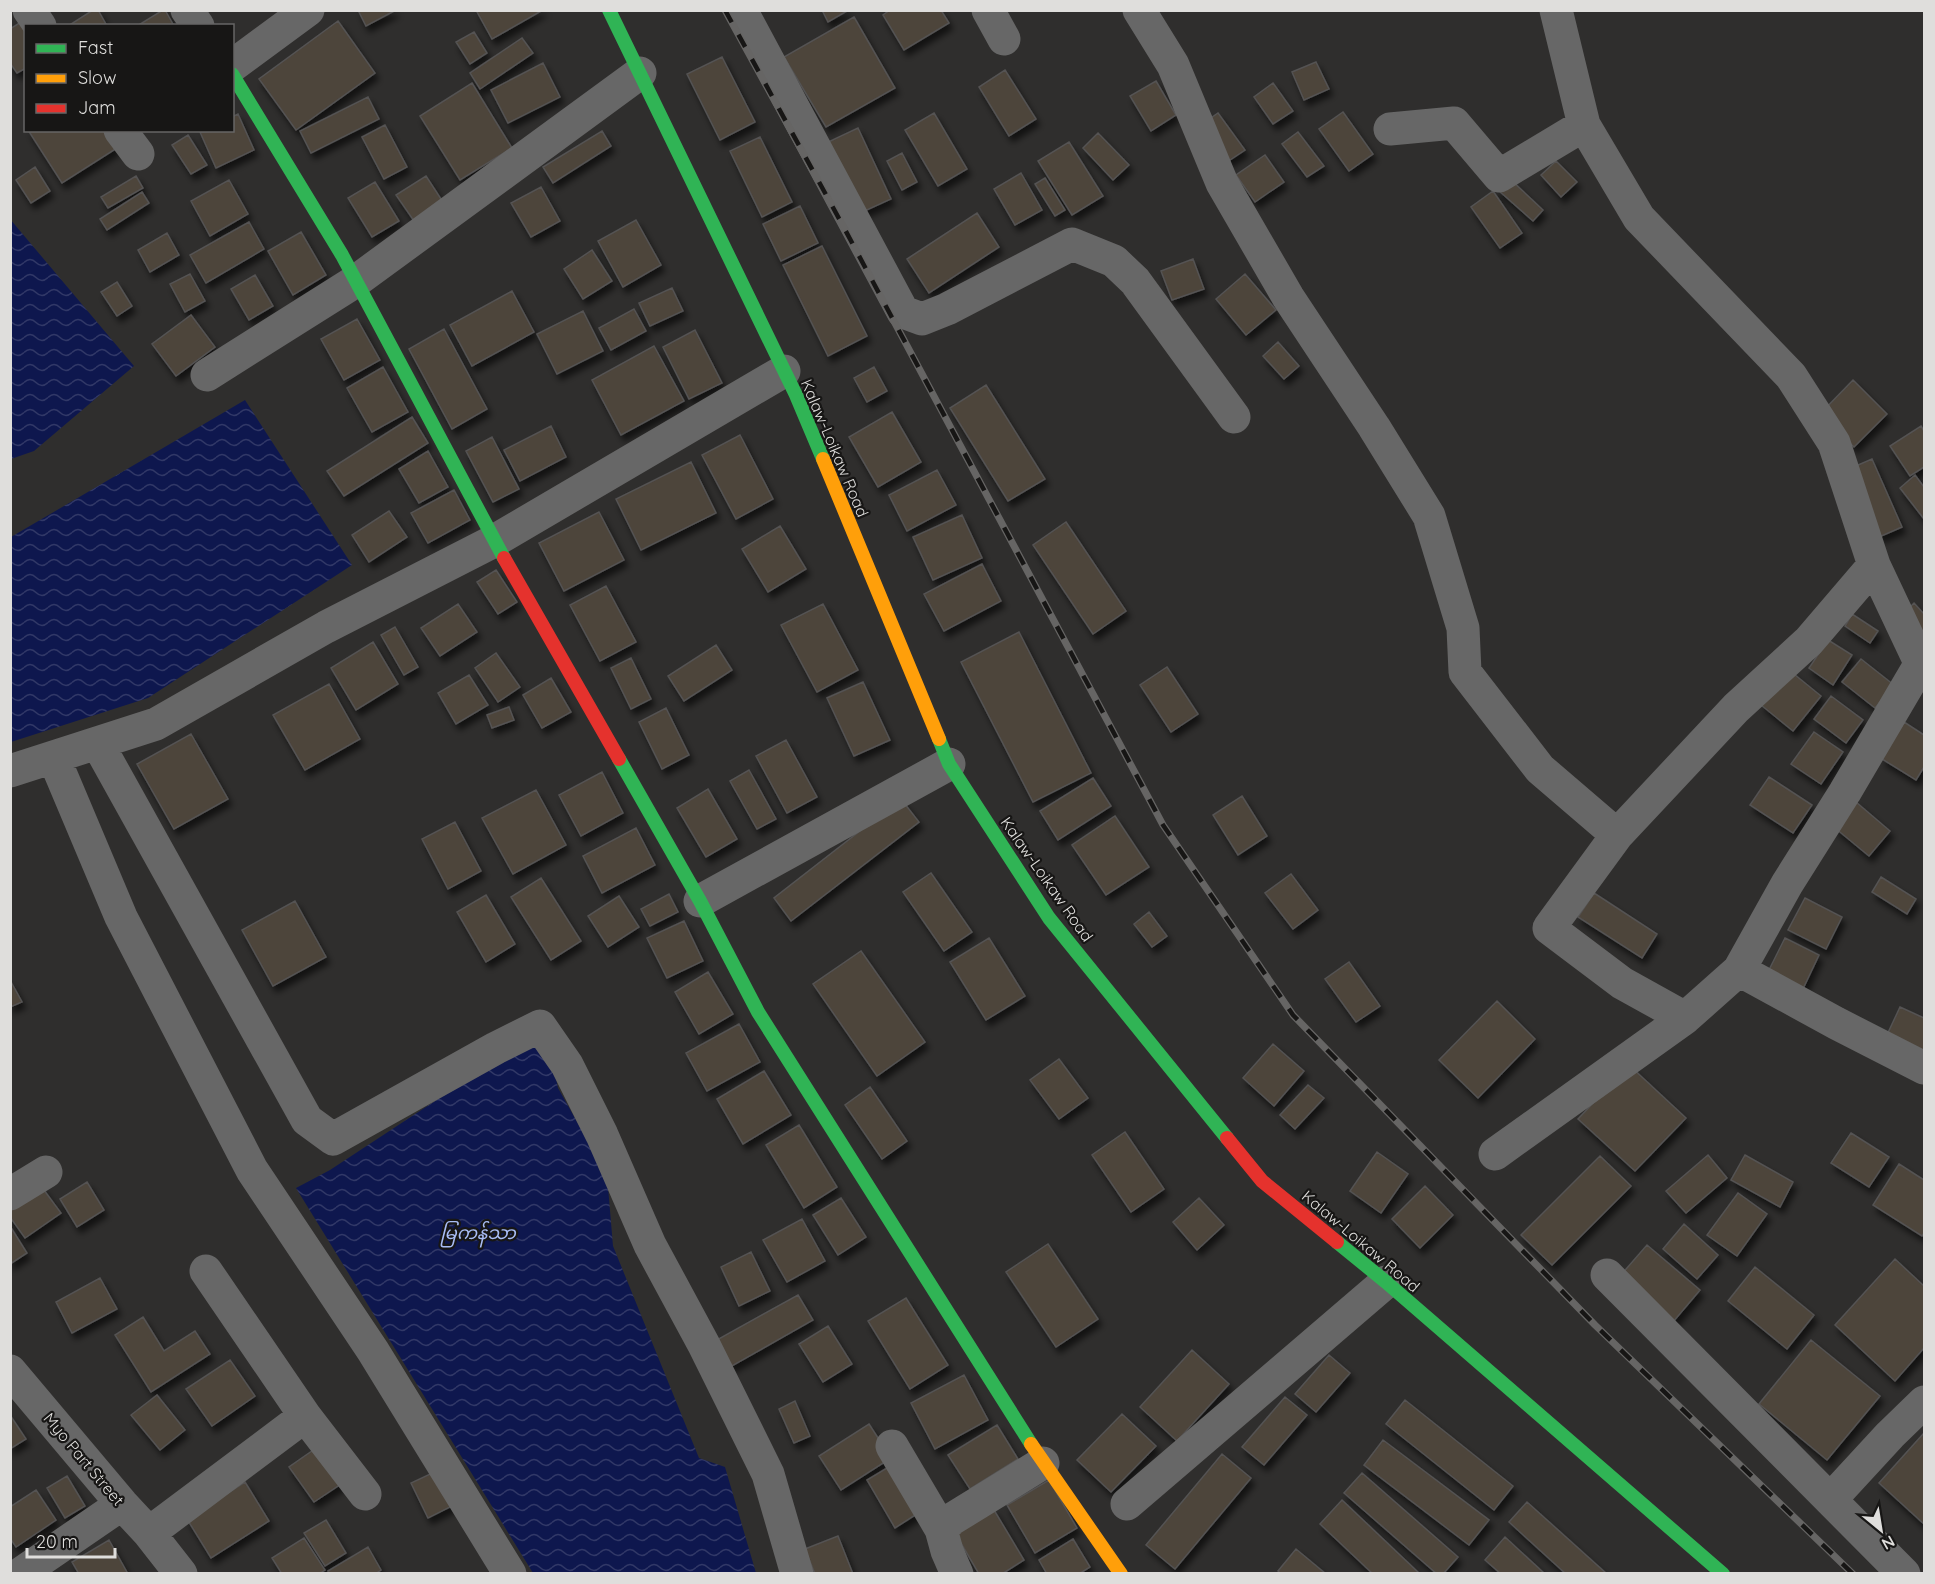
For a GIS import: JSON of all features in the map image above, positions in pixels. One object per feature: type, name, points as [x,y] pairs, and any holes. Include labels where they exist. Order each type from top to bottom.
[{"type":"main road","name":"Kalaw-Loikaw Road","points":[[609,10],[796,395],[950,764],[1049,918],[1262,1181],[1386,1282],[1723,1574]]},
{"type":"main road","points":[[234,77],[356,281],[494,541],[700,901],[758,1012],[1043,1463],[1121,1574]]},
{"type":"street","points":[[29,10],[39,24]]},
{"type":"street","points":[[186,10],[196,24]]},
{"type":"street","points":[[234,65],[308,10]]},
{"type":"street","points":[[741,10],[903,312],[922,319],[947,309],[1072,244],[1114,261],[1135,281],[1234,417]]},
{"type":"street","points":[[988,10],[1004,39]]},
{"type":"street","points":[[1139,10],[1173,65],[1222,183],[1288,297],[1374,427],[1429,516],[1462,628],[1465,672],[1540,769],[1617,835]]},
{"type":"street","points":[[1495,1154],[1685,1018],[1739,970],[1787,884],[1923,667],[1874,566],[1834,443],[1791,376],[1639,218],[1584,125],[1556,10]]},
{"type":"street","points":[[207,375],[356,281],[640,73]]},
{"type":"street","points":[[1390,129],[1454,123],[1499,176],[1584,125]]},
{"type":"street","points":[[10,771],[156,724],[326,627],[494,541],[784,371]]},
{"type":"street","points":[[1685,1018],[1622,983],[1549,928],[1617,835],[1736,708],[1809,641],[1874,566]]},
{"type":"street","points":[[98,744],[307,1120],[333,1138],[485,1053],[540,1026],[567,1065],[602,1135],[650,1245],[704,1345],[768,1474],[797,1574]]},
{"type":"street","points":[[54,758],[121,917],[252,1170],[373,1351],[510,1574]]},
{"type":"street","points":[[700,901],[950,764]]},
{"type":"street","points":[[1739,970],[1924,1068]]},
{"type":"street","points":[[10,1194],[46,1172]]},
{"type":"street","points":[[206,1271],[305,1416],[365,1494]]},
{"type":"street","points":[[1607,1275],[1904,1574]]},
{"type":"street","points":[[1127,1504],[1386,1282]]},
{"type":"street","name":"Myo Part Street","points":[[10,1371],[149,1533],[181,1574]]},
{"type":"street","points":[[1831,1499],[1924,1402]]},
{"type":"street","points":[[149,1533],[305,1416]]},
{"type":"street","points":[[892,1446],[941,1529],[957,1574]]},
{"type":"street","points":[[941,1529],[952,1519],[1043,1463]]},
{"type":"street","points":[[20,1574],[122,1504]]},
{"type":"water","points":[[10,219],[134,366],[34,451],[11,459]]},
{"type":"water","points":[[245,400],[352,565],[148,698],[11,742],[11,537]]},
{"type":"water","name":"မြကန်သာ","points":[[534,1036],[550,1049],[558,1088],[607,1175],[613,1246],[699,1458],[725,1467],[756,1573],[533,1573],[296,1188],[330,1170]]},
{"type":"building","points":[[93,10],[98,10],[106,24],[71,24]]},
{"type":"building","points":[[165,10],[173,24],[140,24]]},
{"type":"building","points":[[358,10],[396,10],[366,26]]},
{"type":"building","points":[[476,10],[543,10],[492,39]]},
{"type":"building","points":[[822,10],[847,10],[847,11],[828,22]]},
{"type":"building","points":[[890,10],[941,10],[949,23],[904,50],[883,15]]},
{"type":"building","points":[[854,17],[895,88],[826,127],[784,57]]},
{"type":"building","points":[[338,21],[375,73],[296,130],[259,79]]},
{"type":"building","points":[[21,22],[24,26],[24,69],[17,73],[10,63],[10,29]]},
{"type":"building","points":[[474,32],[487,53],[470,64],[456,42]]},
{"type":"building","points":[[522,38],[533,53],[480,89],[470,73]]},
{"type":"building","points":[[722,57],[755,122],[720,140],[687,74]]},
{"type":"building","points":[[1316,62],[1329,89],[1304,100],[1292,72]]},
{"type":"building","points":[[543,63],[560,97],[508,123],[491,90]]},
{"type":"building","points":[[1005,70],[1036,119],[1009,136],[979,87]]},
{"type":"building","points":[[1156,81],[1176,115],[1151,131],[1130,96]]},
{"type":"building","points":[[472,83],[512,148],[460,180],[420,116]]},
{"type":"building","points":[[1273,83],[1293,111],[1273,124],[1254,97]]},
{"type":"building","points":[[368,97],[379,119],[311,153],[300,131]]},
{"type":"building","points":[[1343,112],[1373,154],[1349,171],[1319,129]]},
{"type":"building","points":[[934,113],[967,169],[938,186],[905,130]]},
{"type":"building","points":[[1218,113],[1245,150],[1227,162],[1201,125]]},
{"type":"building","points":[[238,114],[254,150],[216,168],[200,132],[234,132],[234,116]]},
{"type":"building","points":[[385,125],[407,167],[384,179],[362,137]]},
{"type":"building","points":[[858,128],[891,199],[858,214],[826,143]]},
{"type":"building","points":[[602,131],[611,146],[553,183],[543,167]]},
{"type":"building","points":[[29,132],[106,132],[117,148],[62,183]]},
{"type":"building","points":[[1298,132],[1324,166],[1307,177],[1282,144]]},
{"type":"building","points":[[1098,133],[1129,165],[1113,180],[1083,148]]},
{"type":"building","points":[[188,135],[207,165],[191,174],[172,145]]},
{"type":"building","points":[[760,137],[792,202],[762,217],[730,151]]},
{"type":"building","points":[[1069,142],[1103,196],[1072,215],[1038,161]]},
{"type":"building","points":[[902,153],[917,182],[902,190],[887,161]]},
{"type":"building","points":[[1265,155],[1284,182],[1255,202],[1236,175]]},
{"type":"building","points":[[1556,161],[1577,182],[1561,197],[1541,175]]},
{"type":"building","points":[[35,167],[50,191],[31,203],[16,180]]},
{"type":"building","points":[[1021,173],[1042,210],[1015,225],[994,189]]},
{"type":"building","points":[[136,176],[143,188],[108,208],[101,197]]},
{"type":"building","points":[[426,176],[443,202],[414,221],[396,195]]},
{"type":"building","points":[[1045,178],[1065,210],[1055,216],[1035,184]]},
{"type":"building","points":[[1509,178],[1543,210],[1533,221],[1498,190]]},
{"type":"building","points":[[229,180],[248,214],[210,236],[191,201]]},
{"type":"building","points":[[375,182],[399,221],[372,237],[348,198]]},
{"type":"building","points":[[541,187],[560,221],[531,237],[511,203]]},
{"type":"building","points":[[1493,191],[1522,233],[1500,248],[1471,207]]},
{"type":"building","points":[[142,192],[149,203],[107,230],[100,219]]},
{"type":"building","points":[[800,206],[818,243],[781,261],[763,224]]},
{"type":"building","points":[[977,213],[999,247],[929,293],[907,259]]},
{"type":"building","points":[[636,220],[661,265],[623,287],[598,241]]},
{"type":"building","points":[[249,222],[264,249],[206,283],[190,255]]},
{"type":"building","points":[[301,232],[326,275],[293,295],[268,251]]},
{"type":"building","points":[[167,233],[179,255],[150,272],[138,250]]},
{"type":"building","points":[[822,246],[867,336],[828,356],[783,265]]},
{"type":"building","points":[[592,250],[612,281],[583,299],[564,269]]},
{"type":"building","points":[[1193,259],[1204,289],[1172,300],[1161,271]]},
{"type":"building","points":[[190,274],[205,301],[185,312],[170,284]]},
{"type":"building","points":[[1245,274],[1276,310],[1246,335],[1216,299]]},
{"type":"building","points":[[255,275],[273,306],[249,320],[231,289]]},
{"type":"building","points":[[117,282],[132,306],[117,316],[101,292]]},
{"type":"building","points":[[672,288],[683,311],[650,326],[639,303]]},
{"type":"building","points":[[512,291],[534,332],[472,366],[450,325]]},
{"type":"building","points":[[634,309],[646,331],[611,350],[599,328]]},
{"type":"building","points":[[583,311],[603,351],[557,374],[537,334]]},
{"type":"building","points":[[191,315],[215,347],[176,376],[152,344]]},
{"type":"building","points":[[357,319],[380,360],[344,380],[321,339]]},
{"type":"building","points":[[444,329],[487,409],[452,429],[409,349]]},
{"type":"building","points":[[695,330],[722,383],[689,399],[663,347]]},
{"type":"building","points":[[1278,342],[1299,366],[1284,379],[1263,356]]},
{"type":"building","points":[[654,346],[684,401],[621,435],[592,380]]},
{"type":"building","points":[[383,367],[408,412],[372,432],[347,388]]},
{"type":"building","points":[[874,367],[887,391],[867,402],[854,378]]},
{"type":"building","points":[[1853,380],[1887,414],[1854,447],[1820,414]]},
{"type":"building","points":[[986,385],[1045,479],[1008,501],[950,408]]},
{"type":"building","points":[[892,412],[921,462],[878,487],[849,437]]},
{"type":"building","points":[[412,417],[428,443],[344,496],[327,471]]},
{"type":"building","points":[[551,426],[566,457],[520,481],[504,450]]},
{"type":"building","points":[[1921,426],[1924,431],[1924,467],[1910,476],[1890,446]]},
{"type":"building","points":[[740,435],[773,499],[736,519],[702,455]]},
{"type":"building","points":[[492,437],[519,489],[493,502],[466,451]]},
{"type":"building","points":[[428,451],[448,487],[419,503],[399,469]]},
{"type":"building","points":[[1872,459],[1902,527],[1879,537],[1849,469]]},
{"type":"building","points":[[691,462],[716,513],[641,550],[616,499]]},
{"type":"building","points":[[937,470],[956,505],[907,531],[889,495]]},
{"type":"building","points":[[1915,475],[1924,487],[1924,519],[1900,488]]},
{"type":"building","points":[[454,490],[470,520],[428,543],[411,513]]},
{"type":"building","points":[[389,511],[407,537],[369,562],[352,535]]},
{"type":"building","points":[[599,512],[624,560],[564,591],[539,543]]},
{"type":"building","points":[[962,515],[982,558],[933,580],[913,537]]},
{"type":"building","points":[[1066,522],[1126,611],[1093,634],[1033,545]]},
{"type":"building","points":[[780,526],[806,569],[768,592],[742,549]]},
{"type":"building","points":[[982,564],[1001,601],[944,631],[924,594]]},
{"type":"building","points":[[496,570],[517,602],[498,614],[477,582]]},
{"type":"building","points":[[606,586],[636,642],[600,661],[570,605]]},
{"type":"building","points":[[1914,603],[1924,614],[1924,635],[1903,614]]},
{"type":"building","points":[[458,604],[477,632],[440,656],[421,628]]},
{"type":"building","points":[[823,604],[858,670],[817,692],[781,625]]},
{"type":"building","points":[[1852,614],[1878,631],[1870,643],[1845,626]]},
{"type":"building","points":[[395,627],[418,667],[404,675],[381,635]]},
{"type":"building","points":[[1019,632],[1091,773],[1033,802],[961,662]]},
{"type":"building","points":[[1828,640],[1852,655],[1833,685],[1809,668]]},
{"type":"building","points":[[373,642],[398,684],[356,710],[331,668]]},
{"type":"building","points":[[716,645],[732,670],[684,701],[668,676]]},
{"type":"building","points":[[496,653],[520,687],[498,702],[475,668]]},
{"type":"building","points":[[631,658],[651,699],[631,709],[611,668]]},
{"type":"building","points":[[1861,659],[1894,685],[1875,708],[1842,682]]},
{"type":"building","points":[[1167,667],[1198,714],[1171,732],[1140,685]]},
{"type":"building","points":[[1789,670],[1821,696],[1793,731],[1761,705]]},
{"type":"building","points":[[469,675],[488,705],[456,724],[438,693]]},
{"type":"building","points":[[551,678],[571,712],[542,728],[523,695]]},
{"type":"building","points":[[863,682],[890,740],[854,756],[827,698]]},
{"type":"building","points":[[329,684],[360,739],[305,770],[273,715]]},
{"type":"building","points":[[1831,696],[1863,720],[1846,743],[1814,719]]},
{"type":"building","points":[[509,707],[514,720],[492,728],[487,715]]},
{"type":"building","points":[[666,708],[689,755],[662,769],[639,722]]},
{"type":"building","points":[[1904,722],[1924,735],[1924,767],[1916,780],[1882,759]]},
{"type":"building","points":[[1814,732],[1843,752],[1821,784],[1791,764]]},
{"type":"building","points":[[191,734],[228,799],[174,829],[137,764]]},
{"type":"building","points":[[786,740],[817,797],[787,813],[756,756]]},
{"type":"building","points":[[749,770],[776,819],[757,829],[730,781]]},
{"type":"building","points":[[602,772],[623,813],[581,836],[559,795]]},
{"type":"building","points":[[1769,777],[1812,805],[1793,833],[1750,805]]},
{"type":"building","points":[[1093,778],[1111,806],[1058,840],[1040,811]]},
{"type":"building","points":[[708,789],[737,839],[706,857],[677,808]]},
{"type":"building","points":[[536,790],[566,845],[513,874],[482,818]]},
{"type":"building","points":[[1242,796],[1267,836],[1238,855],[1213,815]]},
{"type":"building","points":[[901,799],[919,822],[791,921],[774,898]]},
{"type":"building","points":[[1856,802],[1890,831],[1869,856],[1835,828]]},
{"type":"building","points":[[1115,816],[1149,867],[1106,895],[1072,845]]},
{"type":"building","points":[[455,822],[481,871],[448,889],[422,839]]},
{"type":"building","points":[[636,828],[655,865],[602,893],[583,856]]},
{"type":"building","points":[[931,873],[972,932],[944,951],[903,892]]},
{"type":"building","points":[[1291,874],[1318,910],[1293,929],[1265,893]]},
{"type":"building","points":[[1881,877],[1916,899],[1907,914],[1872,892]]},
{"type":"building","points":[[541,878],[581,941],[551,960],[511,897]]},
{"type":"building","points":[[1594,893],[1657,934],[1642,958],[1578,917]]},
{"type":"building","points":[[669,894],[678,912],[650,926],[641,909]]},
{"type":"building","points":[[486,895],[515,944],[486,962],[457,912]]},
{"type":"building","points":[[619,896],[639,927],[608,947],[588,916]]},
{"type":"building","points":[[1805,898],[1842,917],[1826,949],[1788,930]]},
{"type":"building","points":[[295,901],[326,957],[273,986],[242,930]]},
{"type":"building","points":[[1149,912],[1167,936],[1152,947],[1134,924]]},
{"type":"building","points":[[684,921],[703,961],[667,978],[647,938]]},
{"type":"building","points":[[989,938],[1025,996],[986,1020],[950,962]]},
{"type":"building","points":[[1785,938],[1819,955],[1801,993],[1766,976]]},
{"type":"building","points":[[861,951],[925,1042],[877,1076],[813,984]]},
{"type":"building","points":[[1349,962],[1380,1006],[1356,1022],[1325,979]]},
{"type":"building","points":[[708,972],[733,1014],[699,1034],[675,992]]},
{"type":"building","points":[[10,980],[22,1002],[10,1007]]},
{"type":"building","points":[[1497,1001],[1535,1039],[1478,1098],[1439,1060]]},
{"type":"building","points":[[1900,1007],[1924,1018],[1924,1052],[1887,1035]]},
{"type":"building","points":[[739,1024],[760,1062],[707,1091],[686,1053]]},
{"type":"building","points":[[1273,1044],[1304,1071],[1274,1106],[1243,1078]]},
{"type":"building","points":[[1059,1059],[1088,1098],[1059,1119],[1030,1080]]},
{"type":"building","points":[[1629,1065],[1686,1118],[1635,1171],[1578,1119]]},
{"type":"building","points":[[764,1071],[791,1115],[743,1144],[717,1099]]},
{"type":"building","points":[[1308,1085],[1324,1098],[1295,1129],[1280,1115]]},
{"type":"building","points":[[870,1087],[907,1141],[882,1159],[845,1105]]},
{"type":"building","points":[[799,1125],[837,1187],[804,1208],[766,1145]]},
{"type":"building","points":[[1125,1132],[1164,1189],[1131,1212],[1092,1155]]},
{"type":"building","points":[[1851,1133],[1889,1157],[1869,1187],[1831,1163]]},
{"type":"building","points":[[1377,1152],[1408,1174],[1381,1213],[1350,1191]]},
{"type":"building","points":[[1708,1155],[1727,1178],[1686,1213],[1666,1191]]},
{"type":"building","points":[[1745,1155],[1793,1182],[1780,1207],[1731,1180]]},
{"type":"building","points":[[1600,1156],[1631,1186],[1552,1265],[1521,1235]]},
{"type":"building","points":[[1899,1164],[1924,1180],[1924,1233],[1922,1236],[1873,1205]]},
{"type":"building","points":[[87,1182],[104,1210],[77,1227],[60,1199]]},
{"type":"building","points":[[41,1186],[61,1213],[25,1238],[10,1217],[10,1207]]},
{"type":"building","points":[[1425,1186],[1453,1215],[1420,1248],[1392,1219]]},
{"type":"building","points":[[1738,1193],[1767,1214],[1737,1256],[1707,1235]]},
{"type":"building","points":[[841,1198],[866,1237],[838,1255],[813,1215]]},
{"type":"building","points":[[1199,1198],[1224,1225],[1197,1250],[1173,1222]]},
{"type":"building","points":[[802,1219],[825,1261],[787,1282],[763,1240]]},
{"type":"building","points":[[1684,1224],[1718,1255],[1697,1279],[1663,1249]]},
{"type":"building","points":[[10,1226],[27,1253],[10,1264]]},
{"type":"building","points":[[1048,1244],[1098,1319],[1056,1347],[1006,1272]]},
{"type":"building","points":[[1647,1245],[1700,1290],[1673,1322],[1620,1276]]},
{"type":"building","points":[[751,1252],[770,1291],[739,1306],[721,1267]]},
{"type":"building","points":[[1895,1259],[1924,1286],[1924,1348],[1895,1381],[1835,1325]]},
{"type":"building","points":[[1755,1267],[1814,1315],[1787,1349],[1728,1301]]},
{"type":"building","points":[[100,1278],[117,1309],[72,1333],[56,1302]]},
{"type":"building","points":[[798,1295],[813,1320],[730,1367],[715,1341]]},
{"type":"building","points":[[906,1298],[948,1365],[910,1389],[868,1321]]},
{"type":"building","points":[[143,1317],[164,1351],[195,1331],[210,1354],[151,1392],[115,1335]]},
{"type":"building","points":[[828,1326],[852,1364],[823,1382],[799,1344]]},
{"type":"building","points":[[1811,1340],[1880,1396],[1827,1460],[1759,1404]]},
{"type":"building","points":[[1192,1350],[1229,1384],[1177,1441],[1140,1407]]},
{"type":"building","points":[[1329,1355],[1350,1373],[1316,1412],[1295,1394]]},
{"type":"building","points":[[230,1360],[255,1396],[212,1426],[186,1389]]},
{"type":"building","points":[[964,1375],[988,1420],[935,1449],[911,1403]]},
{"type":"building","points":[[157,1395],[185,1430],[160,1450],[131,1415]]},
{"type":"building","points":[[1285,1397],[1307,1415],[1264,1465],[1242,1447]]},
{"type":"building","points":[[1405,1400],[1513,1486],[1494,1510],[1386,1424]]},
{"type":"building","points":[[795,1401],[810,1436],[794,1443],[779,1409]]},
{"type":"building","points":[[1122,1414],[1156,1446],[1111,1492],[1077,1460]]},
{"type":"building","points":[[10,1415],[26,1439],[10,1449]]},
{"type":"building","points":[[869,1424],[891,1458],[841,1490],[819,1456]]},
{"type":"building","points":[[997,1425],[1018,1459],[970,1489],[948,1455]]},
{"type":"building","points":[[1924,1433],[1924,1524],[1879,1483]]},
{"type":"building","points":[[1383,1440],[1489,1520],[1469,1545],[1364,1465]]},
{"type":"building","points":[[322,1444],[347,1480],[314,1502],[289,1467]]},
{"type":"building","points":[[1222,1454],[1251,1478],[1175,1569],[1146,1545]]},
{"type":"building","points":[[892,1465],[920,1512],[895,1528],[867,1480]]},
{"type":"building","points":[[443,1468],[460,1502],[428,1518],[411,1483]]},
{"type":"building","points":[[1362,1473],[1458,1557],[1443,1574],[1437,1574],[1344,1493]]},
{"type":"building","points":[[67,1476],[85,1506],[65,1518],[47,1488]]},
{"type":"building","points":[[1049,1480],[1077,1528],[1035,1553],[1007,1505]]},
{"type":"building","points":[[245,1482],[269,1521],[211,1558],[187,1519]]},
{"type":"building","points":[[36,1490],[56,1520],[16,1547],[10,1538],[10,1507]]},
{"type":"building","points":[[1342,1500],[1420,1574],[1373,1574],[1320,1524]]},
{"type":"building","points":[[1527,1502],[1607,1574],[1566,1574],[1509,1522]]},
{"type":"building","points":[[994,1510],[1024,1560],[1002,1574],[979,1574],[955,1533]]},
{"type":"building","points":[[326,1520],[346,1553],[325,1566],[304,1533]]},
{"type":"building","points":[[838,1536],[853,1574],[815,1574],[805,1549]]},
{"type":"building","points":[[1505,1537],[1545,1574],[1501,1574],[1485,1560]]},
{"type":"building","points":[[304,1538],[325,1570],[319,1574],[282,1574],[272,1558]]},
{"type":"building","points":[[1073,1539],[1090,1567],[1079,1574],[1047,1574],[1039,1560]]},
{"type":"building","points":[[109,1540],[128,1574],[79,1574],[72,1562]]},
{"type":"building","points":[[368,1547],[381,1570],[375,1574],[330,1574],[328,1571]]},
{"type":"building","points":[[1296,1549],[1326,1574],[1281,1574],[1278,1571]]},
{"type":"railway","points":[[725,10],[1163,825],[1293,1015],[1595,1325],[1853,1574]]},
{"type":"traffic: fast","points":[[609,10],[796,395],[823,459]]},
{"type":"traffic: fast","points":[[234,77],[342,255],[504,558]]},
{"type":"traffic: fast","points":[[939,739],[949,764],[1049,918],[1227,1138]]},
{"type":"traffic: fast","points":[[619,759],[700,901],[758,1012],[1031,1444]]},
{"type":"traffic: fast","points":[[1337,1242],[1723,1574]]},
{"type":"traffic: slow","points":[[823,459],[939,739]]},
{"type":"traffic: slow","points":[[1031,1444],[1121,1574]]},
{"type":"traffic: jam","points":[[504,558],[619,759]]},
{"type":"traffic: jam","points":[[1227,1138],[1262,1181],[1337,1242]]}]
